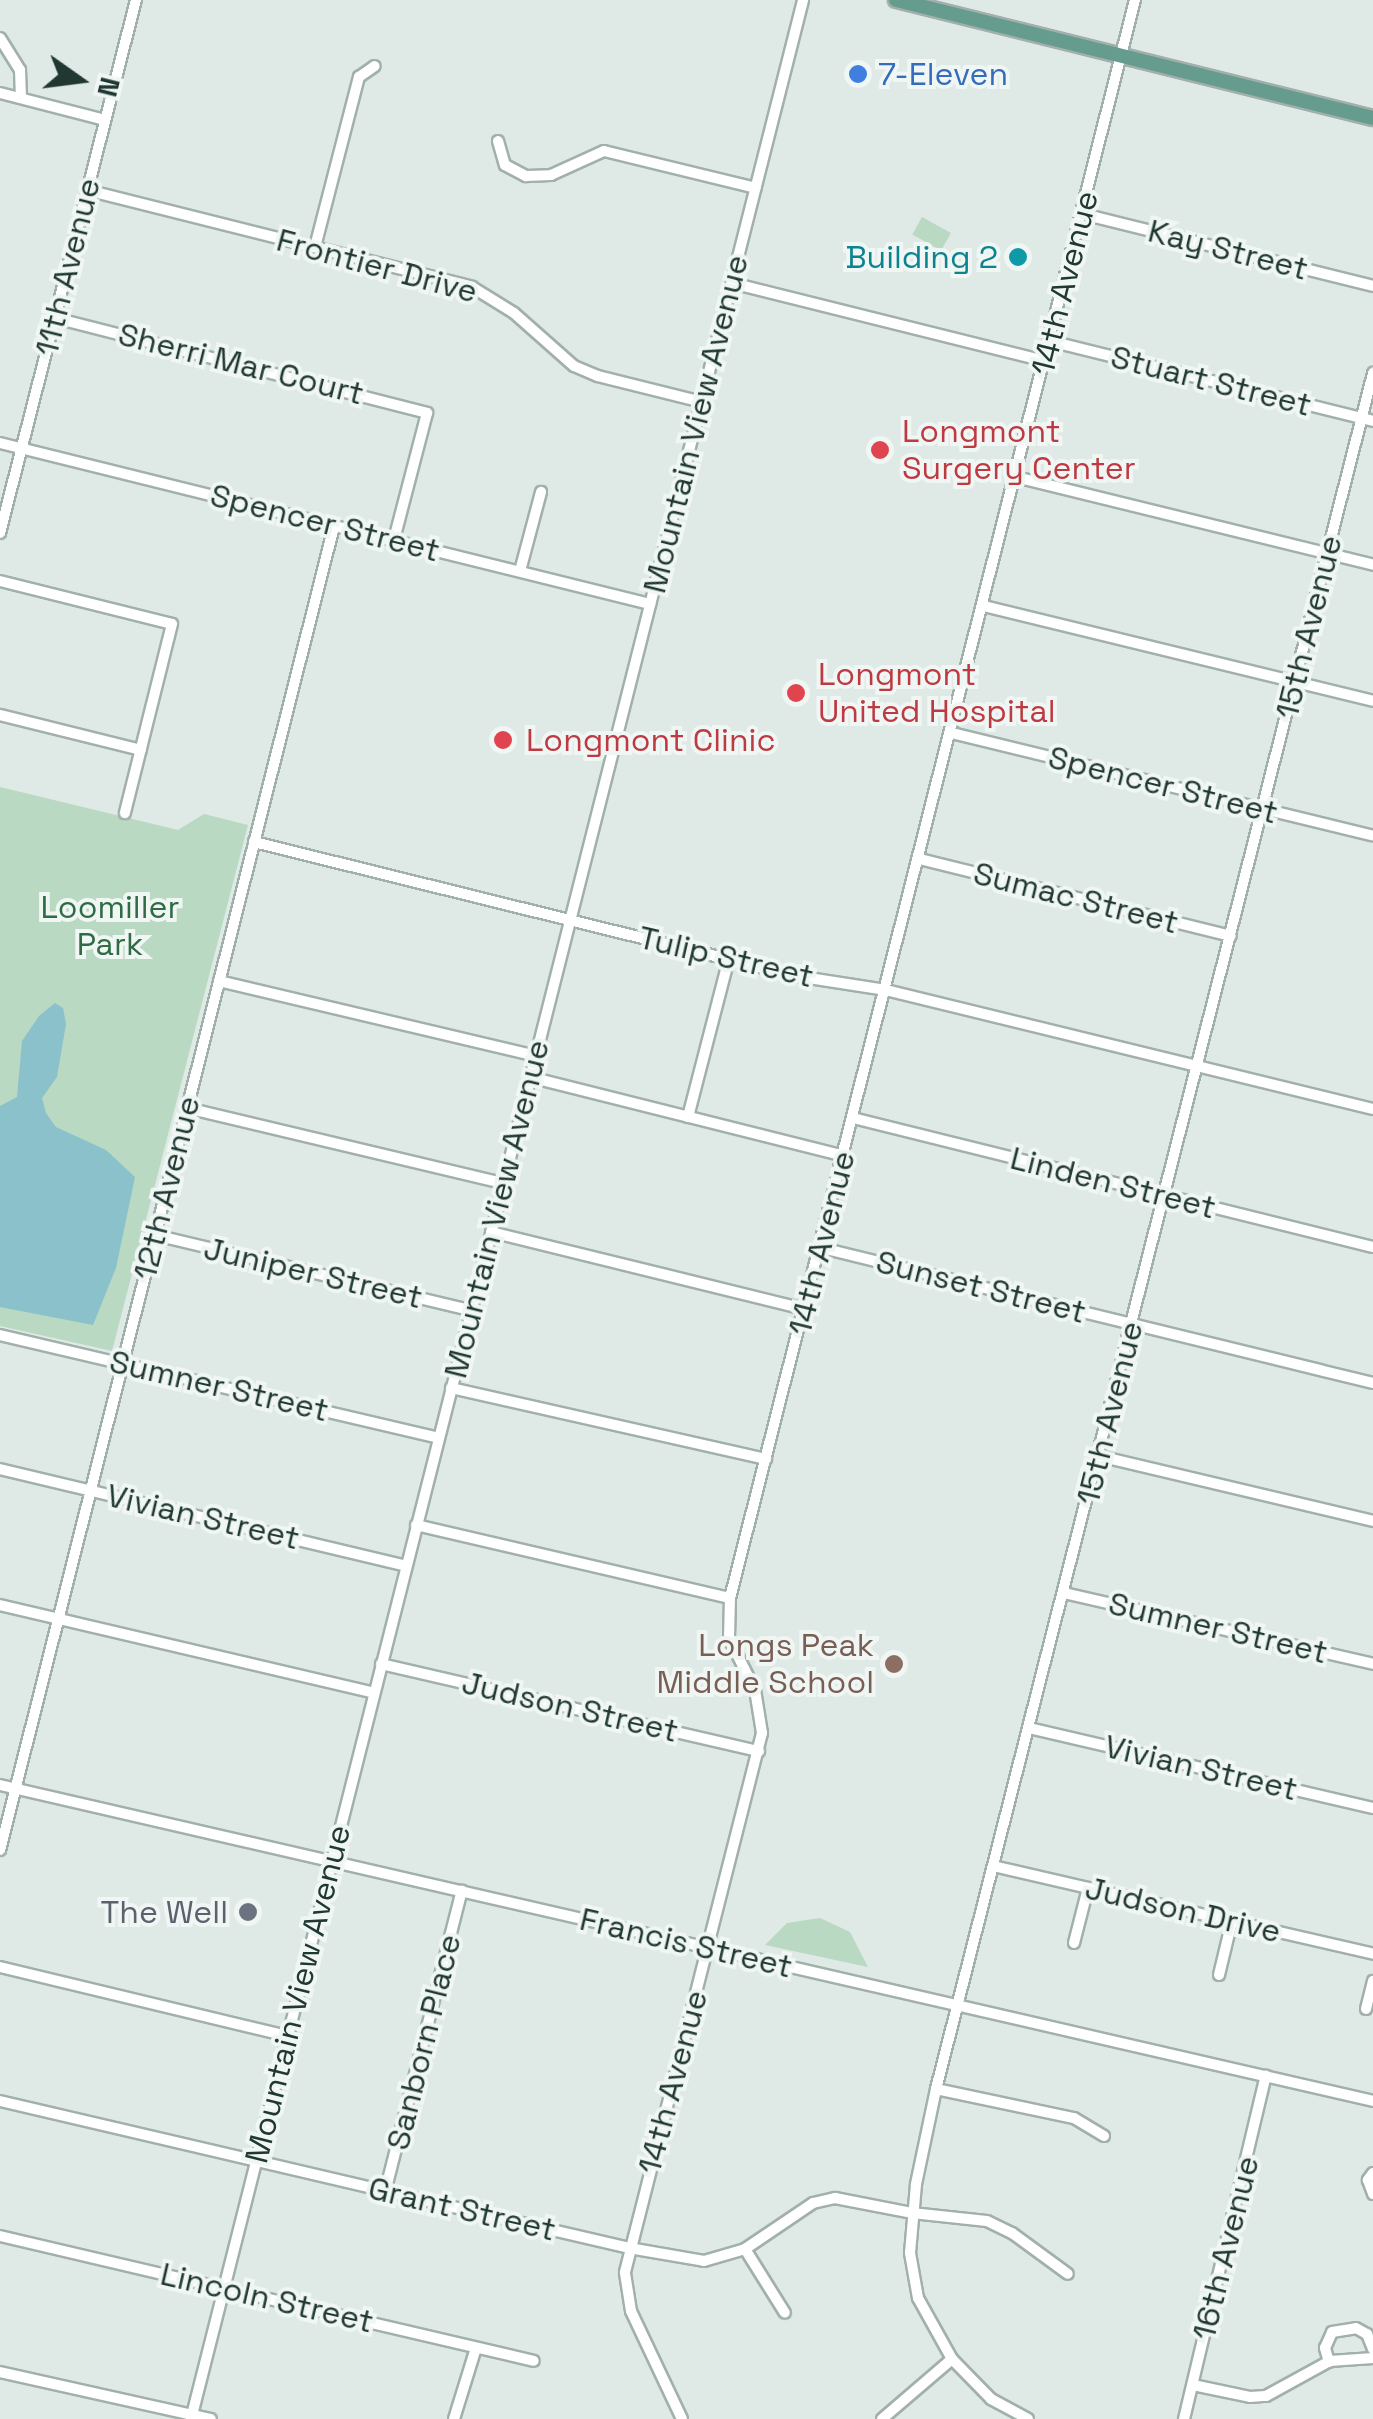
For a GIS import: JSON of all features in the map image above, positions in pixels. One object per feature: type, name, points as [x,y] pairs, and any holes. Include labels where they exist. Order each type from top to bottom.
[{"type":"main road","points":[[896,0],[1373,118]]},
{"type":"street","name":"11th Avenue","points":[[0,533],[136,0]]},
{"type":"street","name":"Mountain View Avenue","points":[[192,2417],[803,0]]},
{"type":"street","name":"14th Avenue","points":[[682,2419],[625,2290],[629,2248],[759,1752],[761,1711],[729,1638],[730,1598],[822,1248],[1135,0]]},
{"type":"street","points":[[0,38],[20,70],[21,98]]},
{"type":"street","points":[[315,247],[359,77],[375,66]]},
{"type":"street","points":[[0,93],[105,120]]},
{"type":"street","points":[[498,141],[504,166],[526,176],[551,175],[604,151],[756,188]]},
{"type":"street","name":"Frontier Drive","points":[[87,190],[472,288],[514,314],[574,366],[598,376],[702,402]]},
{"type":"street","name":"Kay Street","points":[[1083,214],[1373,286]]},
{"type":"street","points":[[732,283],[1045,361]]},
{"type":"street","name":"Sherri Mar Court","points":[[54,318],[428,413],[394,540]]},
{"type":"street","name":"Stuart Street","points":[[1050,342],[1367,420]]},
{"type":"street","name":"15th Avenue","points":[[1028,2419],[991,2399],[952,2359],[918,2298],[910,2254],[912,2213],[936,2089],[1294,682],[1367,420],[1373,373]]},
{"type":"street","name":"Spencer Street","points":[[0,442],[650,604]]},
{"type":"street","points":[[1016,476],[1373,566]]},
{"type":"street","points":[[520,571],[542,492]]},
{"type":"street","name":"12th Avenue","points":[[0,1850],[334,526]]},
{"type":"street","points":[[0,582],[172,624],[126,813]]},
{"type":"street","points":[[984,606],[1373,701]]},
{"type":"street","points":[[0,715],[141,750]]},
{"type":"street","name":"Spencer Street","points":[[952,732],[1373,836]]},
{"type":"street","name":"Tulip Street","points":[[254,842],[729,960],[886,990],[1373,1109]]},
{"type":"street","name":"Sumac Street","points":[[920,860],[1231,936]]},
{"type":"street","points":[[688,1117],[729,960]]},
{"type":"street","points":[[219,981],[536,1056]]},
{"type":"street","points":[[530,1077],[844,1156]]},
{"type":"street","points":[[187,1108],[503,1183]]},
{"type":"street","name":"Linden Street","points":[[854,1118],[1373,1247]]},
{"type":"street","points":[[491,1232],[805,1310]]},
{"type":"street","name":"Juniper Street","points":[[155,1236],[471,1310]]},
{"type":"street","name":"Sunset Street","points":[[822,1248],[1373,1383]]},
{"type":"street","name":"Sumner Street","points":[[0,1335],[438,1438]]},
{"type":"street","points":[[452,1388],[766,1459]]},
{"type":"street","points":[[1099,1456],[1373,1522]]},
{"type":"street","name":"Vivian Street","points":[[0,1469],[406,1566]]},
{"type":"street","points":[[416,1525],[730,1598]]},
{"type":"street","name":"Sumner Street","points":[[1064,1593],[1373,1664]]},
{"type":"street","points":[[0,1605],[374,1693]]},
{"type":"street","name":"Judson Street","points":[[381,1664],[759,1752]]},
{"type":"street","name":"Vivian Street","points":[[1029,1728],[1373,1808]]},
{"type":"street","name":"Francis Street","points":[[0,1785],[1373,2101]]},
{"type":"street","name":"Judson Drive","points":[[993,1866],[1373,1954]]},
{"type":"street","points":[[1074,1943],[1088,1888]]},
{"type":"street","name":"Sanborn Place","points":[[385,2192],[462,1891]]},
{"type":"street","points":[[1219,1975],[1232,1922]]},
{"type":"street","points":[[0,1967],[287,2036]]},
{"type":"street","points":[[1366,2010],[1373,1981]]},
{"type":"street","name":"16th Avenue","points":[[1184,2419],[1266,2076]]},
{"type":"street","points":[[936,2089],[1074,2118],[1104,2136]]},
{"type":"street","name":"Grant Street","points":[[0,2101],[629,2248],[704,2261],[745,2250],[813,2203],[835,2198],[912,2213],[987,2221],[1068,2274]]},
{"type":"street","points":[[1373,2173],[1368,2180],[1373,2194]]},
{"type":"street","name":"Lincoln Street","points":[[0,2236],[534,2361]]},
{"type":"street","points":[[745,2250],[785,2312]]},
{"type":"street","points":[[1330,2362],[1324,2348],[1332,2332],[1356,2328],[1367,2334],[1373,2349]]},
{"type":"street","points":[[454,2419],[476,2348]]},
{"type":"street","points":[[1192,2385],[1250,2398],[1266,2396],[1330,2362],[1373,2358]]},
{"type":"street","points":[[882,2419],[952,2359]]},
{"type":"street","points":[[0,2372],[211,2419]]},
{"type":"green space","points":[[922,217],[951,233],[941,250],[912,234]]},
{"type":"green space","name":"Loomiller Park","points":[[0,787],[178,830],[204,814],[248,825],[112,1351],[0,1326]]},
{"type":"green space","points":[[820,1918],[850,1932],[868,1967],[765,1945],[787,1923]]},
{"type":"water","points":[[55,1003],[63,1008],[66,1024],[57,1077],[42,1098],[46,1113],[56,1127],[106,1150],[135,1177],[116,1268],[93,1325],[0,1307],[0,1106],[17,1097],[22,1041],[39,1016]]},
{"type":"place","name":"7-Eleven","points":[[858,74]]},
{"type":"place","name":"Building 2","points":[[1018,257]]},
{"type":"place","name":"Longmont Surgery Center","points":[[880,450]]},
{"type":"place","name":"Longmont United Hospital","points":[[796,693]]},
{"type":"place","name":"Longmont Clinic","points":[[503,740]]},
{"type":"place","name":"Longs Peak Middle School","points":[[894,1664]]},
{"type":"place","name":"The Well","points":[[248,1912]]}]
